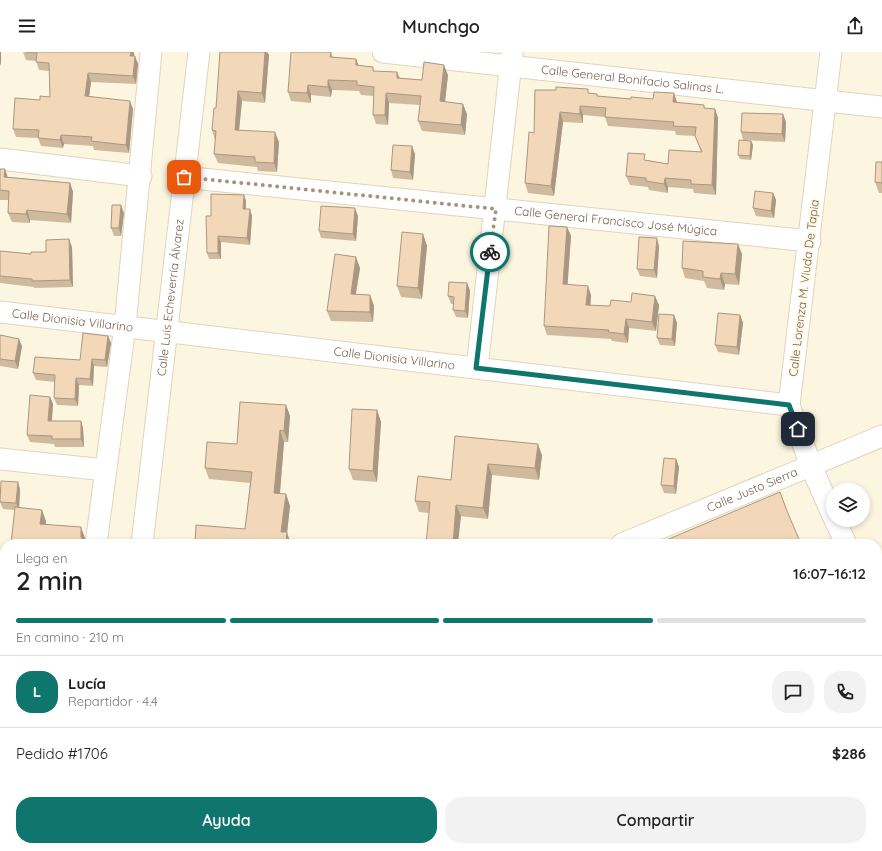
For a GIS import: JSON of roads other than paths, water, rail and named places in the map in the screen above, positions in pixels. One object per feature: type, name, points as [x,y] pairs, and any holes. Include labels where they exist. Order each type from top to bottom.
[{"type":"street","points":[[97,539],[125,326],[141,176],[151,52]]},
{"type":"street","name":"Calle Luis Echeverría Álvarez","points":[[143,539],[199,52]]},
{"type":"street","name":"Calle General Bonifacio Salinas L.","points":[[384,52],[512,59],[882,107]]},
{"type":"street","name":"Calle Lorenza M. Viuda De Tapia","points":[[826,500],[811,466],[789,405],[810,242],[831,52]]},
{"type":"street","points":[[476,368],[496,209],[512,59]]},
{"type":"street","points":[[0,159],[141,176]]},
{"type":"street","name":"Calle General Francisco José Múgica","points":[[184,177],[810,242]]},
{"type":"street","name":"Calle Dionisia Villarino","points":[[0,312],[789,405]]},
{"type":"street","name":"Calle Justo Sierra","points":[[634,539],[882,436]]},
{"type":"street","points":[[0,459],[105,470]]},
{"type":"street","points":[[838,527],[844,539]]}]
